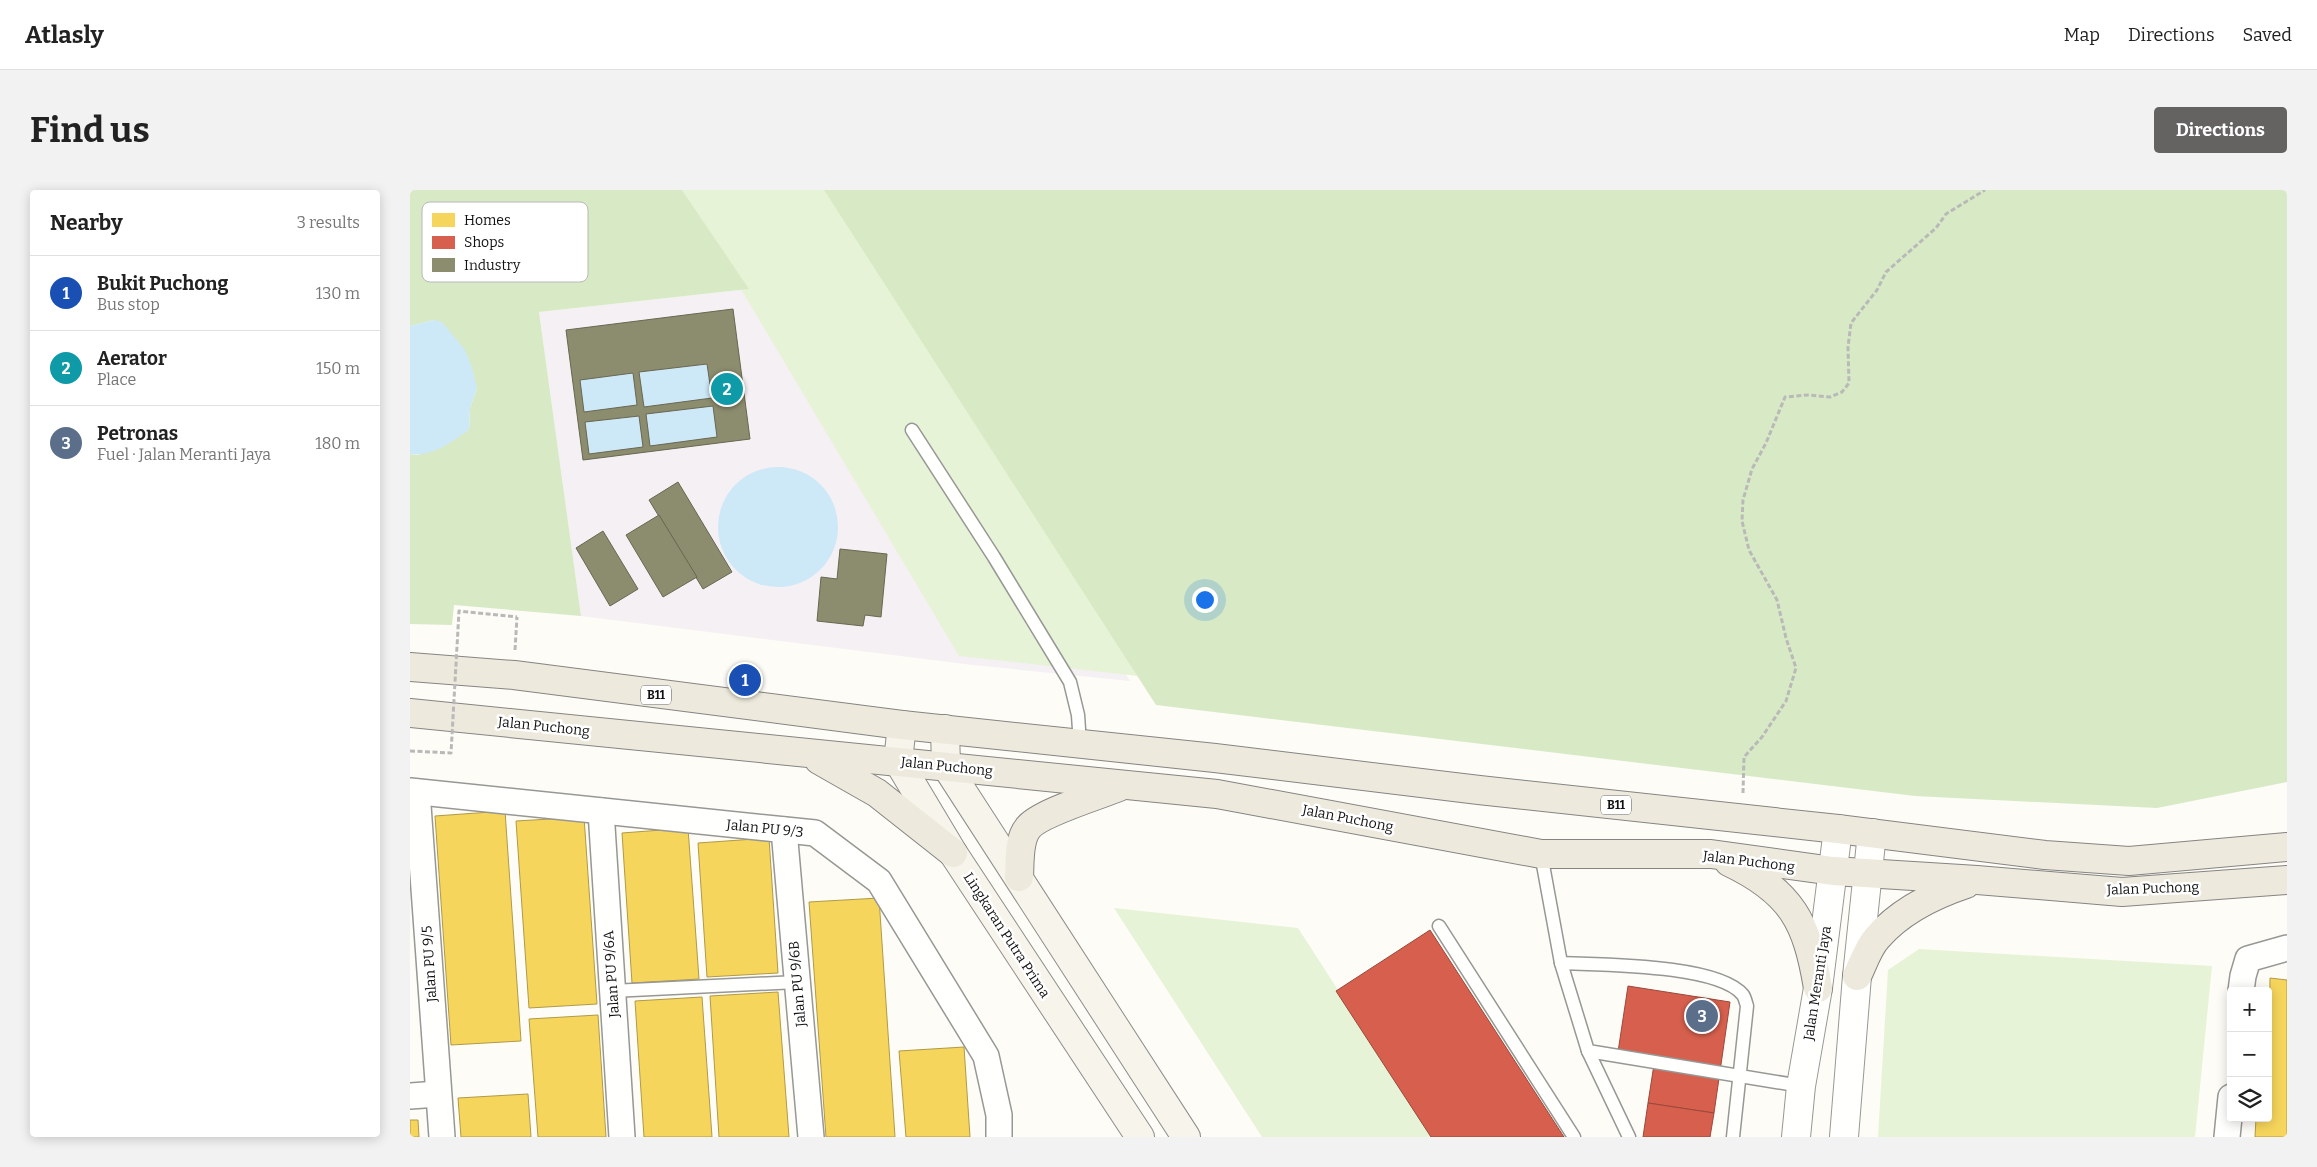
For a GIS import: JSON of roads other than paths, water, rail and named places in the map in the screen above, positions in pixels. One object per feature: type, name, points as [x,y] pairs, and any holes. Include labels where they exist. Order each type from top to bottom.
[{"type":"main road","name":"Jalan Puchong","points":[[410,667],[514,675],[902,725],[1838,829],[2045,855],[2129,861],[2287,847]]},
{"type":"main road","name":"Jalan Puchong","points":[[410,713],[1217,794],[1541,854],[1711,854],[1833,872],[1977,880],[2122,892],[2287,880]]},
{"type":"main road","points":[[898,761],[902,725]]},
{"type":"main road","points":[[945,729],[946,766],[1186,1137]]},
{"type":"main road","points":[[807,754],[849,776],[877,794],[953,852]]},
{"type":"main road","name":"Lingkaran Putra Prima","points":[[898,761],[953,852],[1140,1137]]},
{"type":"main road","points":[[1019,877],[1022,840],[1028,828],[1041,818],[1123,786]]},
{"type":"main road","points":[[1711,854],[1750,872],[1776,891],[1800,920],[1812,955],[1818,988]]},
{"type":"main road","points":[[1856,976],[1876,939],[1905,912],[1941,892],[1977,880]]},
{"type":"street","name":"Jalan PU 9/3","points":[[413,791],[814,833],[879,881],[986,1056],[999,1115],[999,1137]]},
{"type":"street","name":"Jalan PU 9/5","points":[[413,791],[442,1137]]},
{"type":"street","name":"Jalan PU 9/6A","points":[[601,811],[622,1137]]},
{"type":"street","name":"Jalan Meranti Jaya","points":[[1796,1137],[1801,1086],[1818,988],[1838,829]]},
{"type":"street","name":"Jalan PU 9/6B","points":[[784,830],[811,1137]]},
{"type":"street","points":[[1844,1137],[1856,976],[1872,833]]},
{"type":"street","points":[[2242,987],[2248,959],[2287,948]]},
{"type":"street","points":[[410,1096],[438,1094]]},
{"type":"street","points":[[2227,1137],[2228,1122]]},
{"type":"lane","points":[[912,430],[994,556],[1070,682],[1078,715],[1080,744]]},
{"type":"lane","points":[[1541,854],[1561,963],[1588,1051],[1629,1137]]},
{"type":"lane","points":[[1439,926],[1574,1137]]},
{"type":"lane","points":[[1561,963],[1642,967],[1699,975],[1725,983],[1743,996],[1747,1006],[1733,1137]]},
{"type":"lane","points":[[612,991],[797,982]]},
{"type":"lane","points":[[1588,1051],[1801,1086]]},
{"type":"water","points":[[434,320],[442,322],[465,350],[477,388],[470,408],[469,430],[434,451],[410,454],[410,326]]},
{"type":"water","points":[[707,364],[712,398],[644,407],[639,372]]},
{"type":"water","points":[[633,373],[637,405],[584,412],[580,380]]},
{"type":"water","points":[[713,406],[717,437],[650,446],[646,414]]},
{"type":"water","points":[[639,416],[643,447],[589,454],[585,422]]},
{"type":"water","points":[[778,467],[801,471],[821,484],[834,504],[838,527],[834,550],[821,570],[801,583],[778,587],[755,583],[735,570],[722,550],[718,527],[722,504],[735,484],[755,471]]},
{"type":"place","name":"Aerator","points":[[727,389]]},
{"type":"place","name":"Bukit Puchong","points":[[745,680]]},
{"type":"place","name":"Petronas","points":[[1702,1016]]}]
